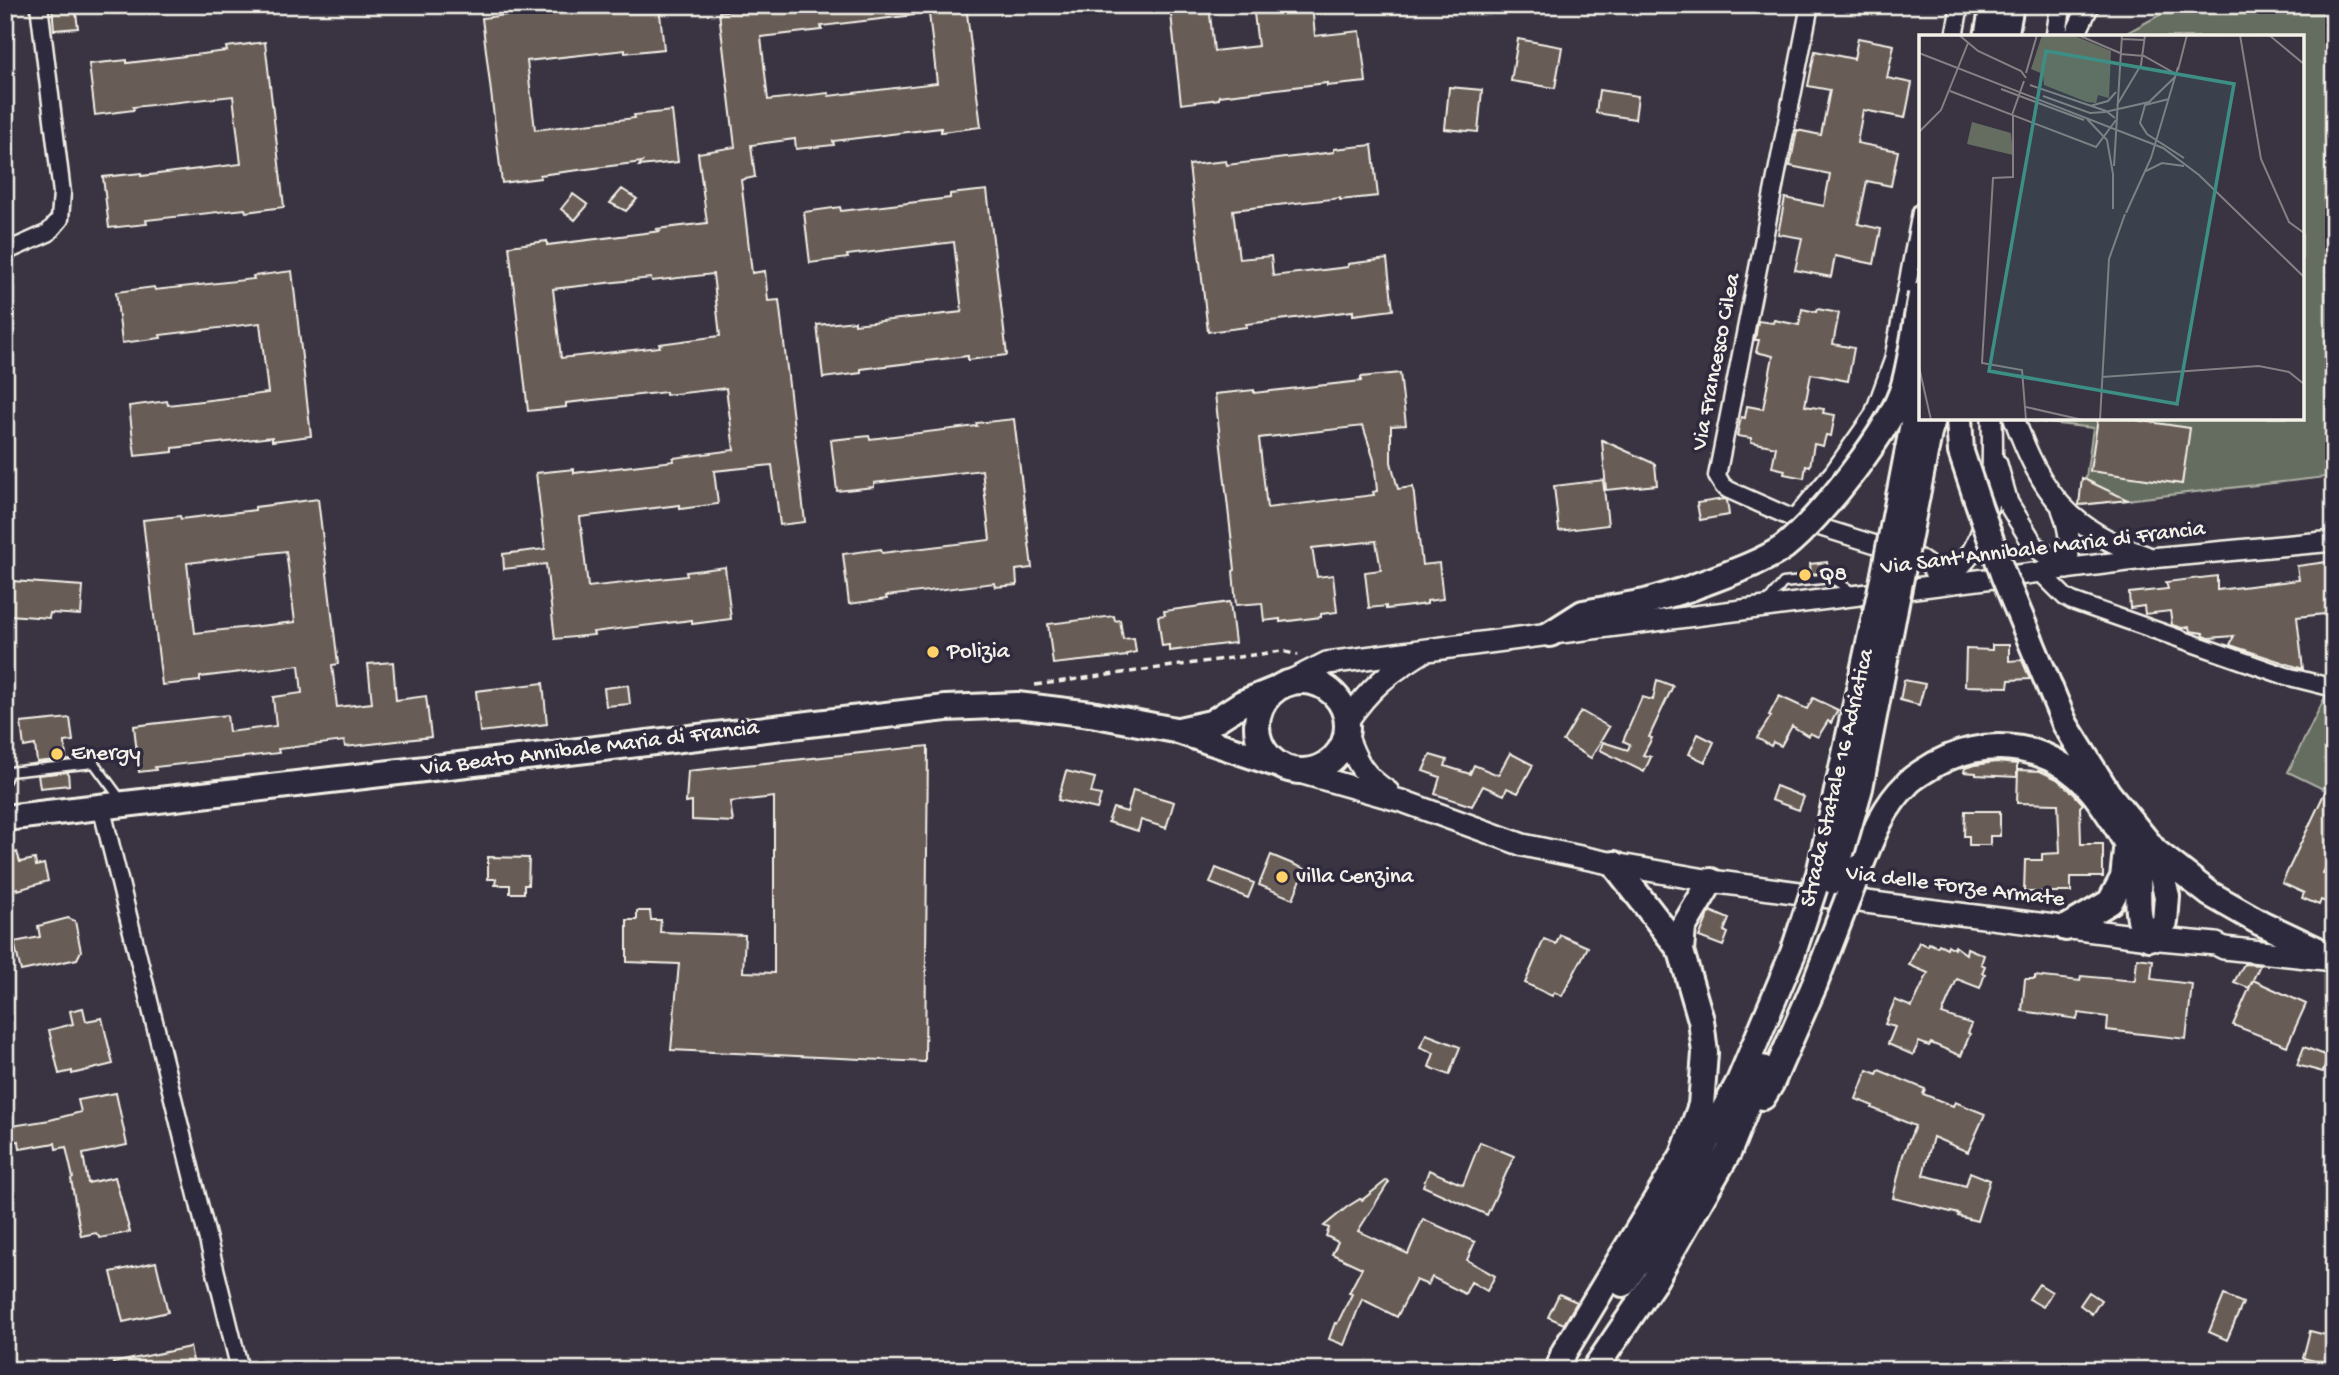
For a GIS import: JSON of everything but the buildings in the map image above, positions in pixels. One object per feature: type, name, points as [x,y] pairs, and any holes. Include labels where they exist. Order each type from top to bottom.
[{"type":"main road","points":[[1987,35],[1993,5]]},
{"type":"main road","points":[[2005,35],[2011,5]]},
{"type":"main road","points":[[2016,35],[2022,5]]},
{"type":"main road","points":[[1429,648],[1391,671],[1366,694],[1347,727],[1342,748],[1327,763],[1307,771],[1286,768],[1268,756],[1260,743],[1257,729],[1261,708],[1281,686],[1327,663],[1429,648],[1550,634],[1583,613],[1645,602],[1691,588],[1739,569],[1783,547],[1821,511],[1887,425],[1904,387],[1919,306]]},
{"type":"main road","name":"Strada Statale 16 Adriatica","points":[[1594,1370],[1655,1280],[1729,1151],[1801,953],[1883,579],[1919,392]]},
{"type":"main road","name":"Strada Statale 16 Adriatica","points":[[1565,1370],[1654,1238],[1739,1082],[1801,953],[1837,870],[1860,788],[1932,420]]},
{"type":"main road","points":[[1959,420],[1961,452],[2004,577],[2066,724],[2108,793],[2155,851],[2210,894],[2261,923],[2328,953]]},
{"type":"main road","points":[[1281,686],[1300,680],[1326,687],[1336,696],[1343,708],[1347,727]]},
{"type":"main road","name":"Via Beato Annibale Maria di Francia","points":[[1175,730],[1212,723],[1242,703],[1281,686]]},
{"type":"main road","name":"Via Beato Annibale Maria di Francia","points":[[5,818],[946,708],[1017,705],[1091,714],[1175,730],[1286,768]]},
{"type":"main road","name":"Via delle Forze Armate","points":[[1347,727],[1354,755],[1370,781],[1405,803]]},
{"type":"main road","points":[[1729,1151],[1771,1084],[1814,986],[1879,819],[1907,783],[1942,759],[1969,750],[2004,746],[2045,755],[2076,774],[2102,803],[2126,846],[2137,873],[2140,920],[2149,938],[2165,922],[2167,896],[2155,851]]},
{"type":"main road","name":"Via delle Forze Armate","points":[[1286,768],[1405,803],[1522,845],[1614,864],[1711,881],[2066,928],[2216,944],[2225,940],[2328,953]]},
{"type":"main road","points":[[2066,928],[2110,902],[2123,878],[2126,846]]},
{"type":"main road","points":[[1614,864],[1681,951]]},
{"type":"main road","points":[[1558,1370],[1564,1352],[1683,1155],[1701,1105],[1706,1053],[1701,1020],[1681,951],[1683,928],[1711,881]]},
{"type":"street","points":[[5,252],[48,233],[60,219],[62,193],[39,5]]},
{"type":"street","name":"Via Francesco Cilea","points":[[1810,5],[1717,476],[1729,490],[1794,520],[1919,558],[1928,565],[1939,585]]},
{"type":"street","points":[[1954,35],[1960,5]]},
{"type":"street","points":[[2056,35],[2061,5]]},
{"type":"street","points":[[2075,35],[2089,5]]},
{"type":"street","points":[[1794,520],[1834,471],[1873,415],[1884,391],[1893,360],[1919,223]]},
{"type":"street","points":[[1939,585],[1961,565],[1975,547],[1989,505],[1992,420]]},
{"type":"street","points":[[2015,420],[2033,467],[2062,508],[2082,525],[2117,546],[2151,558]]},
{"type":"street","points":[[1993,446],[2008,503],[2035,547],[2067,569],[2071,547],[2062,508]]},
{"type":"street","name":"Via Sant'Annibale Maria di Francia","points":[[1550,634],[2151,558],[2334,541]]},
{"type":"street","points":[[2041,573],[2072,601],[2286,676],[2334,688]]},
{"type":"street","points":[[113,804],[240,1370]]},
{"type":"lane","points":[[5,780],[9,772],[94,763],[113,804]]},
{"type":"path","points":[[1031,686],[1282,651],[1327,663]]},
{"type":"green space","points":[[2169,5],[2334,5],[2334,476],[2082,505],[2093,428],[2031,420],[2304,420],[2304,35],[2123,35],[2167,11]]},
{"type":"green space","points":[[2325,697],[2334,701],[2334,767],[2323,789],[2288,772]]},
{"type":"place","name":"Q8","points":[[1805,575]]},
{"type":"place","name":"Polizia","points":[[933,652]]},
{"type":"place","name":"Energy","points":[[57,754]]},
{"type":"place","name":"villa Cenzina","points":[[1282,877]]}]
